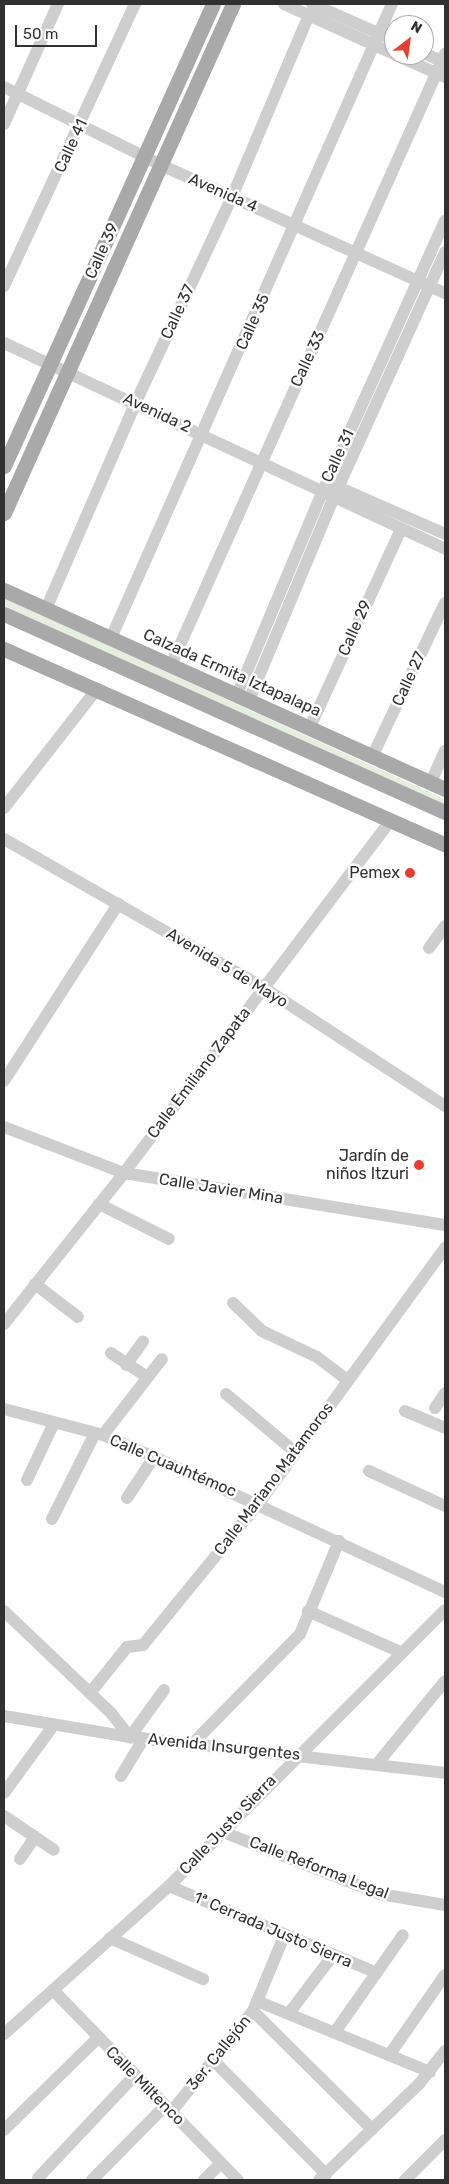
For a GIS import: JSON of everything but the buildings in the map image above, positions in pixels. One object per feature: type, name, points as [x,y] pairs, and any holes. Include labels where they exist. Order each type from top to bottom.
[{"type":"main road","name":"Calle 39","points":[[4,466],[213,4]]},
{"type":"main road","name":"Calle 39","points":[[4,513],[233,4]]},
{"type":"main road","name":"Calzada Ermita Iztapalapa","points":[[4,590],[441,785]]},
{"type":"main road","points":[[4,614],[445,812]]},
{"type":"main road","points":[[4,649],[445,844]]},
{"type":"street","points":[[4,124],[58,4]]},
{"type":"street","name":"Calle 41","points":[[4,286],[81,125],[135,4]]},
{"type":"street","points":[[284,4],[312,7],[376,39],[384,46]]},
{"type":"street","name":"Calle 35","points":[[111,638],[200,433],[296,226],[392,4]]},
{"type":"street","name":"Calle 37","points":[[46,609],[136,404],[232,197],[312,7]]},
{"type":"street","points":[[376,39],[384,39]]},
{"type":"street","name":"Calle 33","points":[[171,665],[260,460],[441,75],[444,59]]},
{"type":"street","points":[[418,65],[441,75]]},
{"type":"street","name":"Avenida 4","points":[[4,87],[161,165],[445,293]]},
{"type":"street","name":"Calle 31","points":[[243,697],[330,490],[424,284],[445,221]]},
{"type":"street","name":"Calle 31","points":[[424,284],[445,252]]},
{"type":"street","name":"Avenida 2","points":[[4,343],[310,483],[445,534]]},
{"type":"street","name":"Avenida 2","points":[[330,490],[401,529],[445,549]]},
{"type":"street","name":"Calle 29","points":[[310,728],[401,529]]},
{"type":"street","name":"Calle 27","points":[[373,755],[445,603]]},
{"type":"street","points":[[4,808],[97,689]]},
{"type":"street","points":[[441,785],[445,750]]},
{"type":"street","name":"Calle Emiliano Zapata","points":[[4,1324],[124,1173],[391,820]]},
{"type":"street","name":"Avenida 5 de Mayo","points":[[4,839],[264,988],[445,1105]]},
{"type":"street","points":[[4,1081],[118,904]]},
{"type":"street","points":[[429,948],[443,922]]},
{"type":"street","name":"Calle Javier Mina","points":[[4,1128],[124,1173],[445,1225]]},
{"type":"street","points":[[98,1204],[169,1239]]},
{"type":"street","name":"Calle Mariano Matamoros","points":[[90,1693],[127,1647],[144,1645],[259,1503],[445,1248]]},
{"type":"street","points":[[35,1284],[78,1317]]},
{"type":"street","points":[[233,1303],[262,1331],[317,1357],[348,1380]]},
{"type":"street","points":[[126,1364],[143,1342]]},
{"type":"street","points":[[111,1353],[147,1377]]},
{"type":"street","points":[[52,1519],[99,1434],[162,1359]]},
{"type":"street","points":[[435,1408],[445,1393]]},
{"type":"street","points":[[226,1394],[295,1452]]},
{"type":"street","name":"Calle Cuauhtémoc","points":[[4,1409],[99,1434],[154,1456],[259,1503],[445,1592]]},
{"type":"street","points":[[405,1411],[445,1428]]},
{"type":"street","points":[[27,1480],[54,1423]]},
{"type":"street","points":[[127,1498],[154,1456]]},
{"type":"street","points":[[369,1471],[445,1506]]},
{"type":"street","points":[[194,1742],[288,1649],[300,1634],[308,1611],[339,1541]]},
{"type":"street","points":[[4,1610],[90,1693],[130,1737],[164,1690]]},
{"type":"street","name":"Calle Justo Sierra","points":[[4,2034],[169,1886],[400,1652],[445,1610]]},
{"type":"street","points":[[308,1611],[400,1652]]},
{"type":"street","points":[[377,1764],[445,1680]]},
{"type":"street","name":"Avenida Insurgentes","points":[[4,1716],[53,1726],[130,1737],[194,1742],[445,1773]]},
{"type":"street","points":[[4,1793],[53,1726]]},
{"type":"street","points":[[121,1776],[144,1738]]},
{"type":"street","points":[[4,1816],[54,1850]]},
{"type":"street","name":"Calle Reforma Legal","points":[[223,1832],[380,1894],[445,1905]]},
{"type":"street","points":[[20,1859],[35,1837]]},
{"type":"street","name":"1ª Cerrada Justo Sierra","points":[[169,1886],[284,1936],[377,1973]]},
{"type":"street","name":"3er. Callejón","points":[[92,2180],[168,2108],[212,2059],[255,2006],[284,1936]]},
{"type":"street","points":[[335,2032],[403,1936]]},
{"type":"street","points":[[110,1938],[203,1979]]},
{"type":"street","points":[[290,2012],[333,1955]]},
{"type":"street","points":[[390,2054],[445,1975]]},
{"type":"street","name":"Calle Miltenco","points":[[52,1990],[97,2039],[238,2180]]},
{"type":"street","points":[[255,2006],[290,2012],[430,2072]]},
{"type":"street","points":[[255,2006],[372,2129]]},
{"type":"street","points":[[4,2130],[97,2039]]},
{"type":"street","points":[[212,2059],[323,2177],[430,2072],[445,2051]]},
{"type":"street","points":[[38,2178],[135,2075]]},
{"type":"street","points":[[405,2180],[445,2140]]},
{"type":"street","points":[[204,2180],[221,2163]]},
{"type":"green space","points":[[4,598],[445,799],[445,806],[4,606]]},
{"type":"place","name":"Pemex","points":[[410,873]]},
{"type":"place","name":"Jardín de niños Itzuri","points":[[419,1165]]}]
